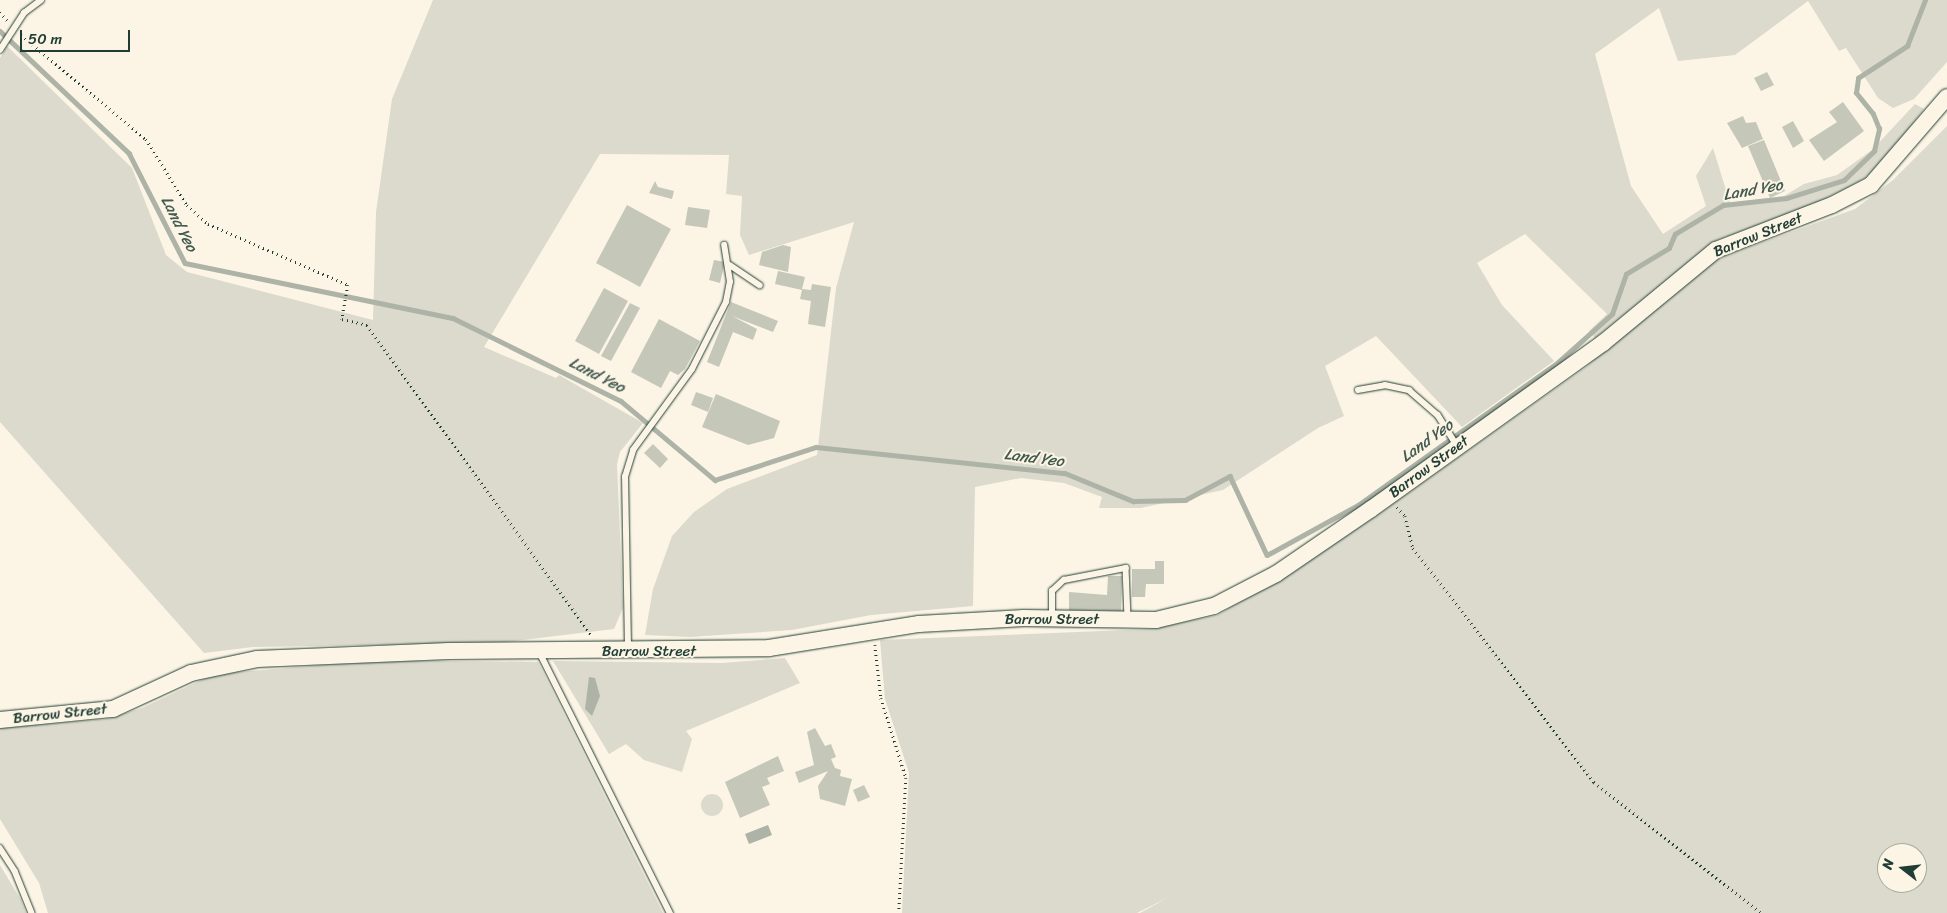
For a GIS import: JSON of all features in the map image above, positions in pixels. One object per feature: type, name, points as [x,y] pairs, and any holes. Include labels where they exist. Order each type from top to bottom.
[{"type":"main road","name":"Barrow Street","points":[[0,720],[113,709],[190,673],[257,659],[769,648],[919,624],[1052,618],[1128,620],[1192,612],[1242,592],[1388,496],[1603,343],[1716,250],[1832,205],[1871,185],[1947,98]]},
{"type":"lane","points":[[0,50],[13,27],[40,0]]},
{"type":"lane","points":[[628,652],[625,478],[633,450],[703,351],[726,302],[730,265],[724,244]]},
{"type":"lane","points":[[730,265],[760,285]]},
{"type":"lane","points":[[1358,390],[1385,385],[1408,390],[1438,415],[1458,446]]},
{"type":"lane","points":[[1052,618],[1052,591],[1064,580],[1126,568],[1128,620]]},
{"type":"lane","points":[[539,652],[670,913]]},
{"type":"lane","points":[[0,848],[15,871],[32,913]]},
{"type":"path","points":[[13,27],[146,139],[187,204],[208,224],[348,285],[342,319],[367,325],[592,635],[593,652]]},
{"type":"path","points":[[1388,496],[1405,516],[1412,548],[1594,782],[1760,913]]},
{"type":"path","points":[[873,631],[881,698],[906,778],[899,913]]},
{"type":"shaded area","points":[[433,0],[1947,0],[1947,62],[1914,99],[1893,108],[1878,98],[1846,48],[1839,51],[1808,1],[1735,55],[1678,61],[1659,8],[1595,54],[1631,186],[1663,234],[1706,206],[1696,176],[1713,148],[1730,203],[1784,196],[1804,184],[1837,175],[1872,150],[1915,104],[1924,109],[1882,164],[1862,180],[1797,213],[1719,239],[1595,338],[1589,331],[1607,314],[1525,234],[1477,263],[1502,305],[1554,361],[1462,427],[1376,336],[1325,366],[1344,416],[1318,428],[1223,490],[1141,508],[1099,508],[1102,497],[1064,483],[1021,478],[975,487],[973,606],[871,615],[792,630],[690,637],[645,635],[653,589],[672,536],[694,512],[727,489],[817,455],[836,288],[854,222],[749,255],[740,235],[742,196],[726,194],[729,155],[600,154],[484,347],[556,378],[559,375],[643,423],[620,452],[617,464],[623,608],[614,629],[498,643],[253,647],[204,653],[0,422],[0,58],[7,46],[132,168],[166,255],[187,272],[373,320],[376,212],[392,99]]},
{"type":"shaded area","points":[[1947,126],[1947,913],[1140,913],[1169,897],[1137,913],[902,913],[909,773],[885,699],[880,640],[1151,629],[1218,615],[1376,516],[1586,367],[1673,289],[1719,258],[1855,209],[1893,180]]},
{"type":"shaded area","points":[[785,658],[800,683],[686,731],[692,739],[682,772],[644,760],[626,744],[609,754],[553,661],[721,663]]},
{"type":"shaded area","points":[[382,660],[538,662],[663,913],[48,913],[39,883],[0,819],[0,728],[107,719],[142,708],[214,674]]},
{"type":"shaded area","points":[[589,677],[595,678],[600,696],[592,716],[585,709]]},
{"type":"shaded area","points":[[712,794],[720,797],[723,805],[720,813],[712,816],[704,813],[701,805],[704,797]]},
{"type":"shaded area","points":[[768,825],[772,835],[749,844],[745,834]]},
{"type":"shaded area","points":[[0,865],[21,900],[26,913],[0,913]]},
{"type":"building","points":[[1767,72],[1774,85],[1761,91],[1754,78]]},
{"type":"building","points":[[1843,102],[1864,131],[1824,161],[1809,140],[1837,122],[1829,112]]},
{"type":"building","points":[[1743,116],[1746,123],[1756,122],[1763,139],[1742,148],[1727,123]]},
{"type":"building","points":[[1793,121],[1804,141],[1793,148],[1782,127]]},
{"type":"building","points":[[1764,140],[1785,191],[1770,198],[1748,146]]},
{"type":"building","points":[[655,181],[658,187],[674,191],[672,199],[649,193]]},
{"type":"building","points":[[627,205],[671,229],[640,287],[596,263]]},
{"type":"building","points":[[688,207],[710,210],[707,228],[685,225]]},
{"type":"building","points":[[783,245],[791,247],[788,272],[759,265],[762,252]]},
{"type":"building","points":[[714,260],[725,262],[720,283],[709,280]]},
{"type":"building","points":[[778,271],[805,277],[802,289],[811,290],[812,284],[831,287],[825,327],[808,324],[811,301],[800,299],[802,290],[775,284]]},
{"type":"building","points":[[604,288],[628,301],[599,354],[575,341]]},
{"type":"building","points":[[731,302],[778,321],[773,332],[732,316],[757,329],[753,340],[733,332],[719,367],[707,362]]},
{"type":"building","points":[[630,303],[640,308],[611,361],[601,356]]},
{"type":"building","points":[[659,319],[700,341],[685,369],[678,375],[670,371],[661,388],[631,372]]},
{"type":"building","points":[[696,392],[713,398],[708,412],[691,405]]},
{"type":"building","points":[[716,394],[780,421],[774,438],[748,445],[702,427]]},
{"type":"building","points":[[653,444],[668,459],[660,468],[644,453]]},
{"type":"building","points":[[1155,561],[1164,561],[1164,584],[1146,584],[1145,597],[1132,597],[1132,569],[1155,569]]},
{"type":"building","points":[[1108,576],[1122,576],[1121,611],[1069,610],[1069,592],[1107,595]]},
{"type":"building","points":[[815,728],[825,746],[831,744],[836,757],[831,759],[835,768],[841,770],[840,776],[852,779],[845,806],[820,799],[818,786],[828,771],[799,783],[795,772],[814,765],[807,732]]},
{"type":"building","points":[[778,756],[784,771],[767,778],[770,784],[762,787],[770,805],[740,818],[725,782]]},
{"type":"building","points":[[864,785],[870,797],[858,802],[853,790]]},
{"type":"waterway","name":"Land Yeo","points":[[0,31],[129,153],[185,263],[453,318],[621,401],[715,480],[816,447],[1065,473],[1133,501],[1185,500],[1230,476],[1267,555],[1358,505],[1556,364],[1612,314],[1626,274],[1669,248],[1675,234],[1723,205],[1787,198],[1844,180],[1874,151],[1879,129],[1873,114],[1856,93],[1858,78],[1907,46],[1925,0]]}]
